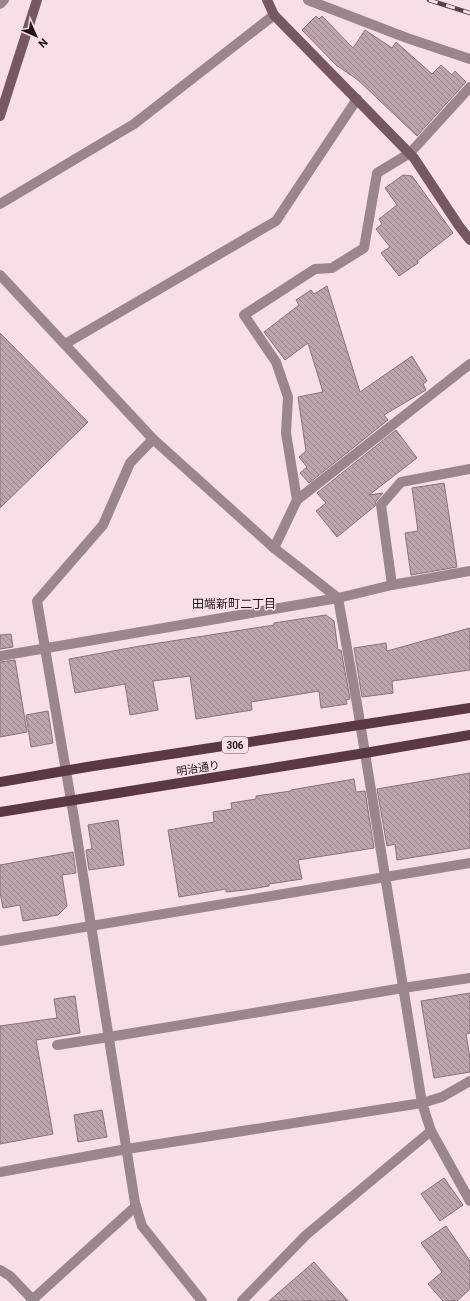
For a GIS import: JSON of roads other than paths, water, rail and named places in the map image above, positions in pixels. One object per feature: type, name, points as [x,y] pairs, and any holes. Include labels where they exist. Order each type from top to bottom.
[{"type":"main road","name":"明治通り","points":[[0,782],[470,708]]},
{"type":"main road","name":"明治通り","points":[[0,812],[365,753],[470,734]]},
{"type":"street","points":[[0,4],[4,0]]},
{"type":"street","points":[[0,116],[37,0]]},
{"type":"street","points":[[267,0],[274,15],[410,153],[470,240]]},
{"type":"street","points":[[308,0],[407,38],[470,59]]},
{"type":"street","points":[[0,204],[134,124],[274,15]]},
{"type":"street","points":[[297,500],[286,433],[288,397],[276,362],[244,315],[315,269],[332,268],[364,248],[377,173],[410,153],[470,87]]},
{"type":"street","points":[[65,344],[276,221],[357,99]]},
{"type":"street","points":[[0,275],[153,439],[274,548],[338,598],[361,725],[422,1103],[431,1131],[470,1201]]},
{"type":"street","points":[[274,548],[297,500],[470,364]]},
{"type":"street","points":[[153,439],[130,463],[103,525],[37,601],[46,647],[136,1206],[142,1226],[202,1301]]},
{"type":"street","points":[[392,585],[381,505],[401,482],[470,469]]},
{"type":"street","points":[[0,656],[338,598],[392,585],[470,571]]},
{"type":"street","points":[[0,941],[91,924],[470,863]]},
{"type":"street","points":[[57,1045],[470,978]]},
{"type":"street","points":[[0,1172],[127,1149],[422,1103],[442,1097],[470,1081]]},
{"type":"street","points":[[242,1301],[306,1235],[431,1131]]},
{"type":"street","points":[[0,1270],[10,1276],[33,1301],[136,1206]]},
{"type":"railway","points":[[429,0],[470,13]]},
{"type":"district","name":"田端新町二丁目","points":[[234,604]]}]
